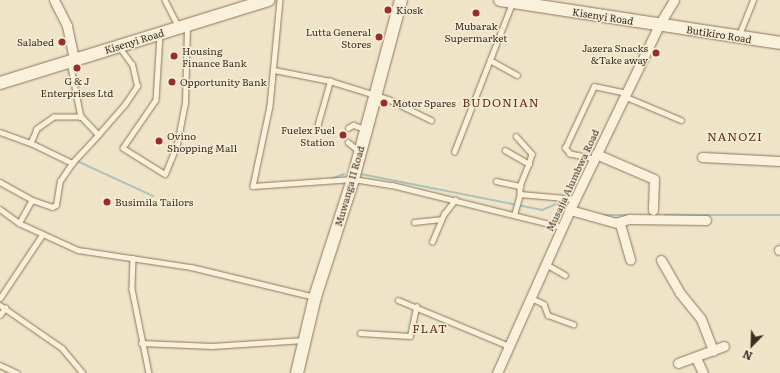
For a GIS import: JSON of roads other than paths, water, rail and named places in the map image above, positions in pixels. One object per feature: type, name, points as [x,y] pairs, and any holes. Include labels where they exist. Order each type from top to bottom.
[{"type":"main road","name":"Kisenyi Road","points":[[0,83],[183,25],[268,0]]},
{"type":"main road","name":"Muwanga II Road","points":[[297,373],[315,298],[352,179],[401,0]]},
{"type":"main road","name":"Kisenyi Road","points":[[500,0],[659,25]]},
{"type":"main road","name":"Butikiro Road","points":[[659,25],[780,43]]},
{"type":"street","points":[[54,0],[68,26],[72,60]]},
{"type":"street","name":"Musajja Alumbwa Road","points":[[497,373],[562,226],[595,156],[659,25],[674,0]]},
{"type":"street","points":[[595,156],[654,179],[653,210]]},
{"type":"street","points":[[702,157],[780,161]]},
{"type":"street","points":[[570,210],[618,222],[629,219],[706,220]]},
{"type":"street","points":[[618,222],[630,260]]},
{"type":"street","points":[[661,260],[680,293],[702,319],[713,351]]},
{"type":"street","points":[[678,363],[696,358],[724,346]]},
{"type":"street","points":[[696,358],[703,373]]},
{"type":"lane","points":[[160,33],[156,100],[123,148],[166,174],[177,144],[185,103],[183,25],[165,0]]},
{"type":"lane","points":[[280,0],[274,70],[253,186],[352,179],[515,212],[562,226]]},
{"type":"lane","points":[[739,37],[753,0]]},
{"type":"lane","points":[[454,152],[513,1]]},
{"type":"lane","points":[[0,182],[32,200],[52,207],[56,205],[60,181],[72,163],[98,135],[138,83],[132,64],[118,46]]},
{"type":"lane","points":[[72,60],[81,117],[98,135]]},
{"type":"lane","points":[[490,60],[517,75]]},
{"type":"lane","points":[[274,70],[330,80],[374,96],[431,120]]},
{"type":"lane","points":[[317,127],[330,80]]},
{"type":"lane","points":[[595,156],[570,154],[565,148],[594,86],[625,95],[681,120]]},
{"type":"lane","points":[[31,143],[45,121],[54,117],[81,117]]},
{"type":"lane","points":[[348,128],[353,125],[365,128]]},
{"type":"lane","points":[[0,132],[31,143],[72,163]]},
{"type":"lane","points":[[515,212],[517,200],[520,194],[520,186],[532,154],[516,136]]},
{"type":"lane","points":[[348,142],[359,152]]},
{"type":"lane","points":[[505,150],[529,164]]},
{"type":"lane","points":[[496,181],[520,186]]},
{"type":"lane","points":[[520,194],[575,199]]},
{"type":"lane","points":[[19,223],[32,200]]},
{"type":"lane","points":[[432,242],[441,220],[455,200]]},
{"type":"lane","points":[[0,209],[19,223],[42,235],[78,250],[191,267],[315,298]]},
{"type":"lane","points":[[414,222],[441,220]]},
{"type":"lane","points":[[0,298],[42,235]]},
{"type":"lane","points":[[133,258],[132,289],[141,342],[149,373]]},
{"type":"lane","points":[[546,264],[565,275]]},
{"type":"lane","points":[[531,298],[544,304],[548,315],[573,324]]},
{"type":"lane","points":[[398,300],[509,346]]},
{"type":"lane","points":[[0,305],[62,348],[83,373]]},
{"type":"lane","points":[[360,333],[410,336],[416,307]]},
{"type":"lane","points":[[0,315],[5,308]]},
{"type":"lane","points":[[141,342],[212,346],[304,340]]},
{"type":"lane","points":[[0,365],[18,373]]},
{"type":"waterway","points":[[77,161],[153,196]]},
{"type":"waterway","points":[[331,179],[344,174]]},
{"type":"waterway","points":[[361,174],[542,210],[556,204],[563,206]]},
{"type":"waterway","points":[[603,215],[627,215]]},
{"type":"waterway","points":[[665,215],[780,215]]},
{"type":"place","name":"Kiosk","points":[[388,10]]},
{"type":"place","name":"Mubarak Supermarket","points":[[476,13]]},
{"type":"place","name":"Lutta General Stores","points":[[379,37]]},
{"type":"place","name":"Salabed","points":[[62,42]]},
{"type":"place","name":"Jazera Snacks &Take away","points":[[656,53]]},
{"type":"place","name":"Housing Finance Bank","points":[[174,56]]},
{"type":"place","name":"G & J Enterprises Ltd","points":[[77,68]]},
{"type":"place","name":"Opportunity Bank","points":[[172,82]]},
{"type":"place","name":"Motor Spares","points":[[384,103]]},
{"type":"place","name":"Fuelex Fuel Station","points":[[343,135]]},
{"type":"place","name":"Ovino Shopping Mall","points":[[159,141]]},
{"type":"place","name":"Busimila Tailors","points":[[107,202]]},
{"type":"district","name":"BUDONIAN","points":[[501,103]]},
{"type":"district","name":"NANOZI","points":[[735,137]]},
{"type":"district","name":"FLAT","points":[[430,329]]}]
